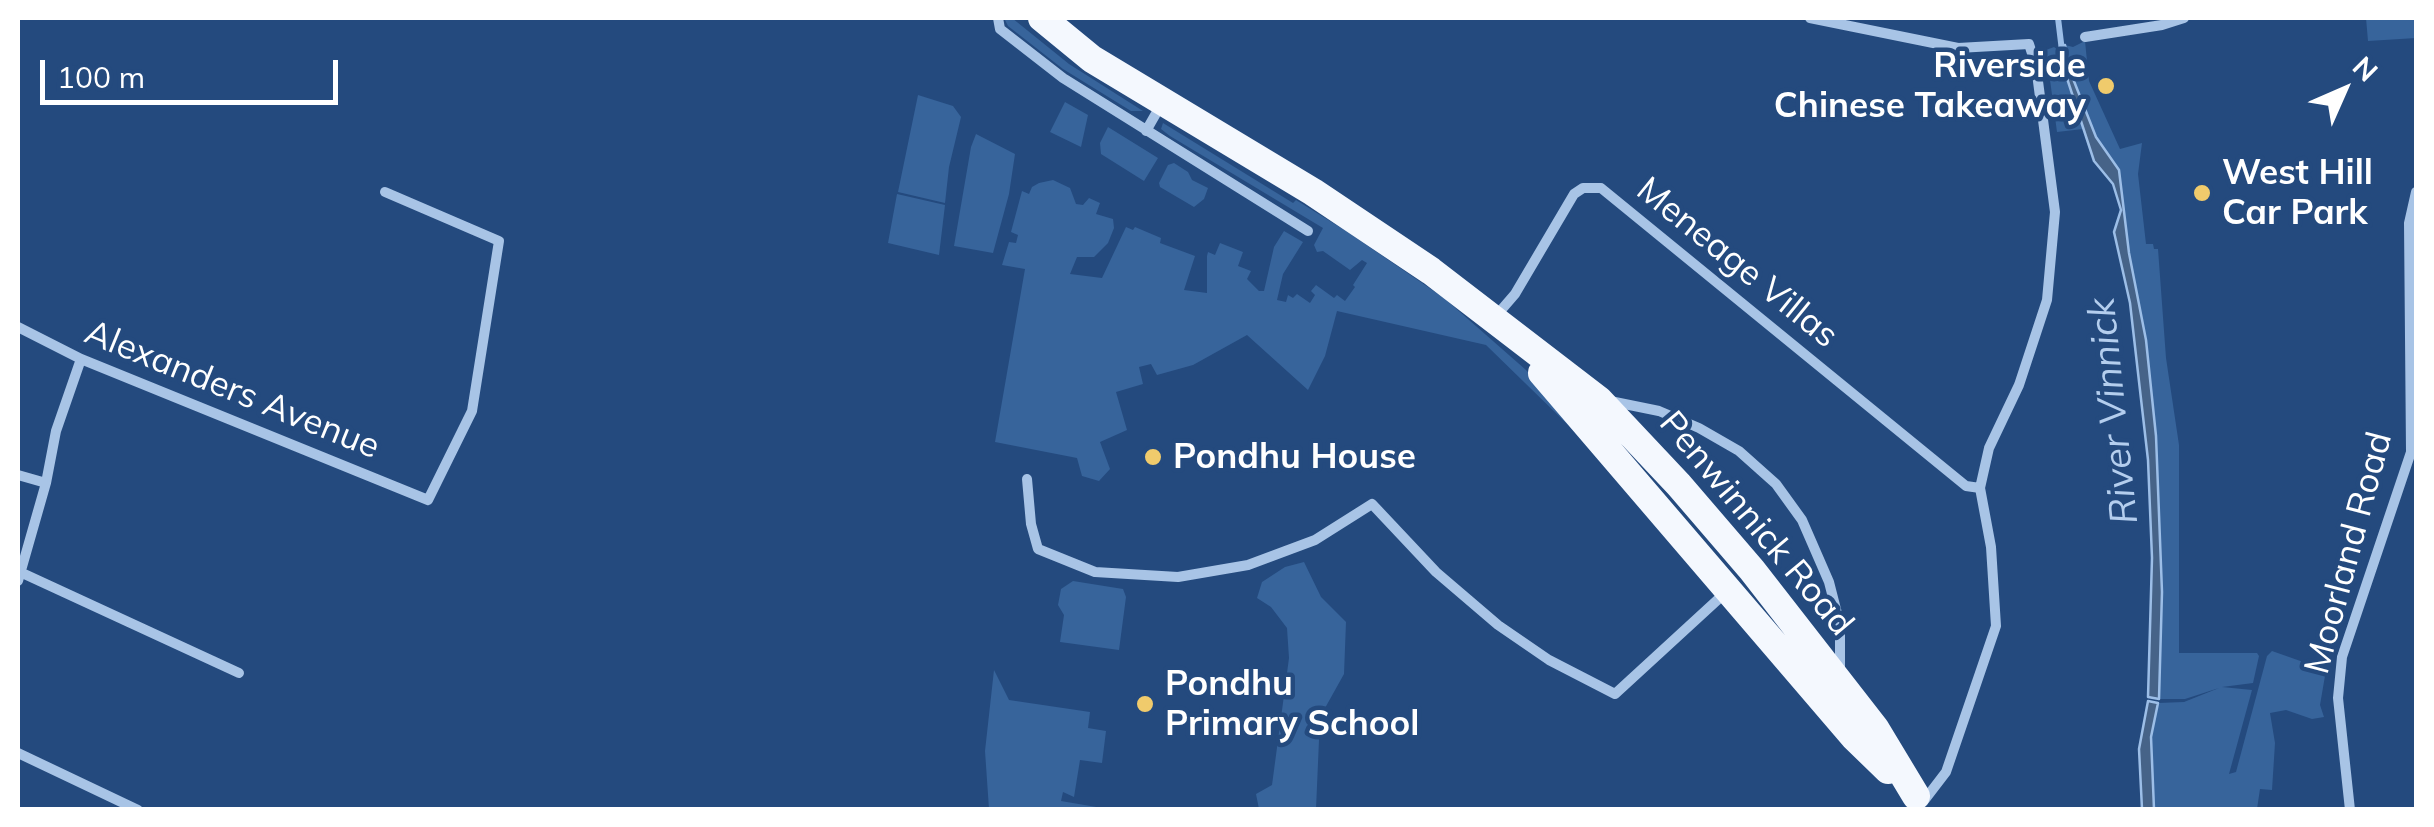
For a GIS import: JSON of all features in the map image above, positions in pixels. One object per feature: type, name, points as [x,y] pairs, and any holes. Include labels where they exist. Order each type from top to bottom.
[{"type":"highway","name":"Penwinnick Road","points":[[1042,18],[1092,58],[1313,192],[1431,272],[1599,400],[1679,484],[1741,580],[1854,737],[1922,803]]},
{"type":"highway","name":"Penwinnick Road","points":[[1499,324],[1840,682],[1875,728],[1922,803]]},
{"type":"street","points":[[998,18],[1000,29],[1063,78],[1308,231]]},
{"type":"street","points":[[1810,18],[1958,48],[2029,44],[2036,66],[2055,212],[2048,300],[2018,385],[1989,448],[1980,488],[1991,547],[1996,626],[1946,772],[1922,803]]},
{"type":"street","points":[[2085,37],[2184,18]]},
{"type":"street","points":[[1146,131],[1163,102]]},
{"type":"street","name":"Meneage Villas","points":[[1499,324],[1574,194],[1590,186],[1601,188],[1966,486],[1980,488]]},
{"type":"street","name":"Alexanders Avenue","points":[[18,327],[81,360],[428,500],[472,410],[499,241],[385,192]]},
{"type":"street","name":"Moorland Road","points":[[2350,810],[2338,698],[2342,657],[2410,452],[2408,223],[2416,192]]},
{"type":"street","points":[[81,360],[56,431],[46,483],[19,577],[239,673]]},
{"type":"street","points":[[1599,400],[1659,411],[1699,428],[1739,451],[1776,484],[1802,520],[1829,582],[1840,625],[1840,682]]},
{"type":"street","points":[[18,475],[46,483]]},
{"type":"street","points":[[1026,479],[1038,549],[1095,572],[1178,576],[1248,565],[1315,540],[1372,504],[1436,572],[1498,625],[1549,660],[1615,694],[1741,580]]},
{"type":"street","points":[[18,753],[138,810]]},
{"type":"shaded area","points":[[1004,18],[1012,18],[1069,64],[1143,111],[1131,111],[1063,69],[1008,26]]},
{"type":"shaded area","points":[[2366,18],[2416,18],[2416,38],[2368,41]]},
{"type":"shaded area","points":[[2085,41],[2089,81],[2120,149],[2142,143],[2138,174],[2146,244],[2158,249],[2166,358],[2179,445],[2179,653],[2259,656],[2253,683],[2222,687],[2252,690],[2229,774],[2236,772],[2267,656],[2272,651],[2326,670],[2320,705],[2324,717],[2312,719],[2286,710],[2270,713],[2275,743],[2272,790],[2260,789],[2257,809],[2154,809],[2151,737],[2158,703],[2184,702],[2219,688],[2185,699],[2159,699],[2162,592],[2156,436],[2146,340],[2129,253],[2119,171],[2096,137],[2070,71],[2065,45],[2073,47]]},
{"type":"shaded area","points":[[2065,45],[2070,71],[2096,137],[2119,170],[2129,253],[2146,340],[2156,436],[2162,592],[2159,699],[2148,697],[2152,558],[2148,460],[2130,303],[2114,232],[2121,210],[2113,184],[2094,161],[2061,60],[2060,46]]},
{"type":"shaded area","points":[[2060,46],[2083,129],[2057,132],[2046,50],[2058,50]]},
{"type":"shaded area","points":[[918,95],[953,106],[961,117],[945,203],[898,192]]},
{"type":"shaded area","points":[[1065,102],[1088,115],[1081,147],[1050,132]]},
{"type":"shaded area","points":[[1163,123],[1346,231],[1444,298],[1526,370],[1640,495],[1486,345],[1337,311],[1325,356],[1308,390],[1247,335],[1193,365],[1157,375],[1151,364],[1139,367],[1143,384],[1116,392],[1127,430],[1100,442],[1110,469],[1099,481],[1082,476],[1077,458],[995,442],[1025,269],[1002,265],[1009,242],[1016,243],[1018,235],[1011,232],[1022,191],[1029,194],[1039,183],[1053,180],[1070,188],[1076,204],[1083,205],[1089,198],[1100,203],[1096,214],[1113,219],[1108,243],[1094,257],[1077,257],[1070,274],[1102,278],[1126,227],[1135,227],[1161,238],[1160,243],[1195,256],[1184,290],[1207,293],[1208,252],[1215,255],[1220,243],[1243,252],[1238,266],[1251,271],[1247,279],[1264,291],[1274,247],[1284,231],[1303,242],[1283,274],[1277,300],[1286,302],[1288,295],[1293,298],[1297,294],[1310,303],[1316,285],[1345,301],[1355,287],[1367,263],[1362,260],[1350,270],[1323,251],[1317,252],[1314,245],[1323,228],[1170,136],[1161,129]]},
{"type":"shaded area","points":[[1108,127],[1158,158],[1144,181],[1101,154],[1100,143]]},
{"type":"shaded area","points":[[976,134],[1015,154],[993,253],[954,246]]},
{"type":"shaded area","points":[[1174,163],[1188,172],[1192,180],[1208,188],[1204,199],[1194,207],[1160,187],[1168,165]]},
{"type":"shaded area","points":[[897,194],[945,205],[939,255],[888,243]]},
{"type":"shaded area","points":[[1304,562],[1321,597],[1346,622],[1344,674],[1320,717],[1316,809],[1259,809],[1256,794],[1272,785],[1289,658],[1287,628],[1271,607],[1257,598],[1262,582],[1285,567]]},
{"type":"shaded area","points":[[1073,581],[1123,589],[1126,597],[1119,650],[1060,642],[1064,615],[1058,605],[1061,589]]},
{"type":"shaded area","points":[[994,670],[1009,700],[1090,712],[1088,728],[1106,731],[1102,763],[1080,760],[1074,797],[1063,792],[1061,801],[1108,809],[989,809],[985,751]]},
{"type":"shaded area","points":[[2148,701],[2158,703],[2151,737],[2154,809],[2142,809],[2139,749]]},
{"type":"waterway","name":"River Vinnick","points":[[2058,18],[2062,51]]},
{"type":"place","name":"Riverside Chinese Takeaway","points":[[2106,86]]},
{"type":"place","name":"West Hill Car Park","points":[[2202,193]]},
{"type":"place","name":"Pondhu House","points":[[1153,457]]},
{"type":"place","name":"Pondhu Primary School","points":[[1145,704]]}]
